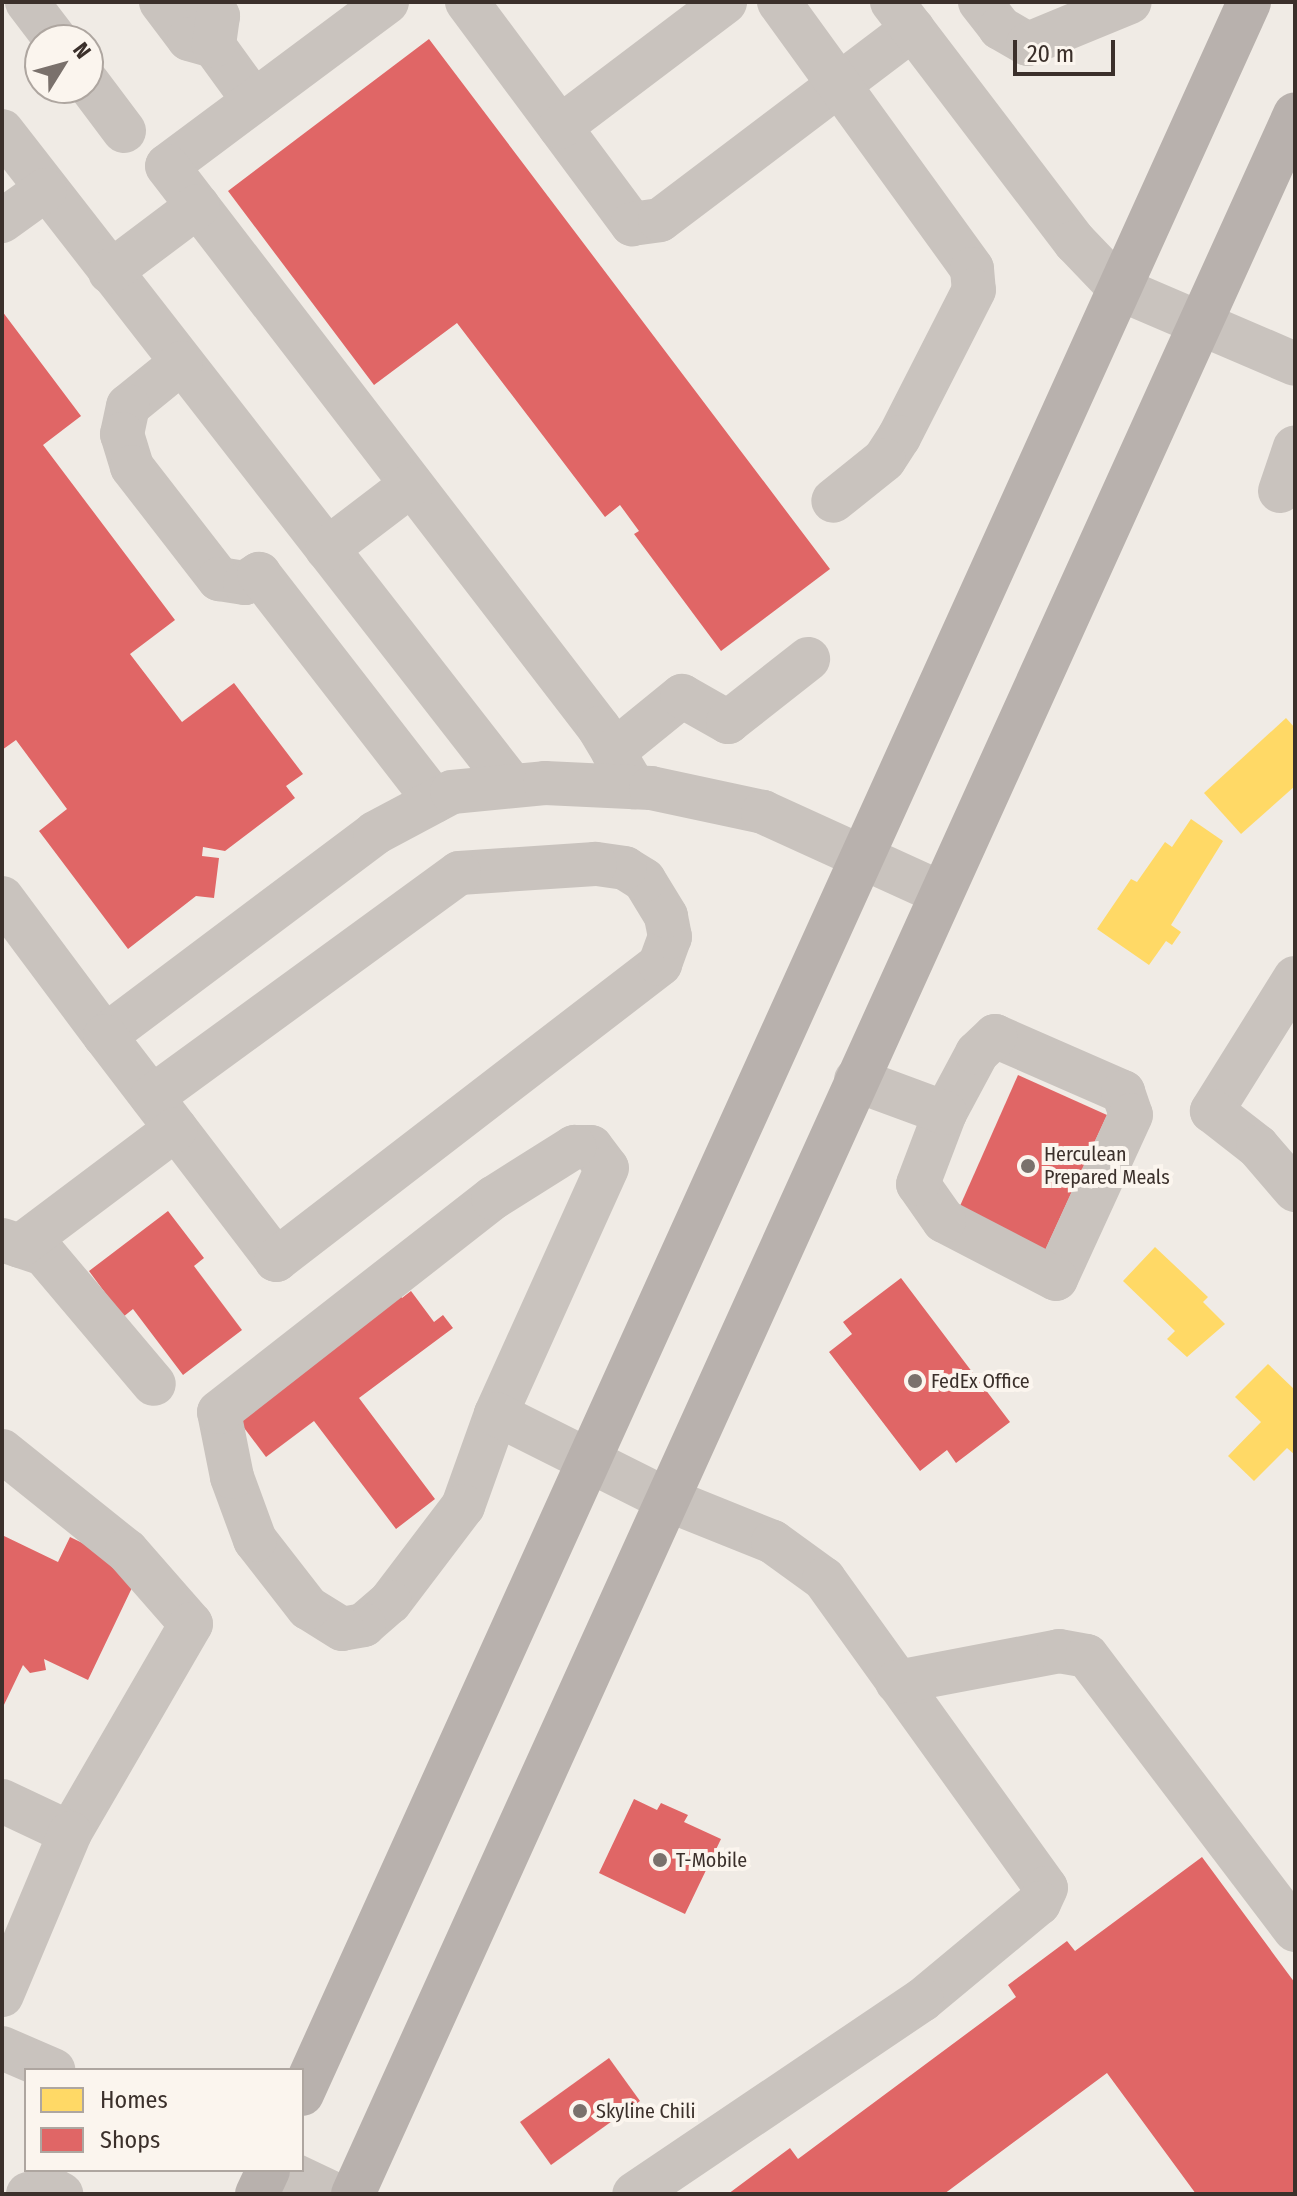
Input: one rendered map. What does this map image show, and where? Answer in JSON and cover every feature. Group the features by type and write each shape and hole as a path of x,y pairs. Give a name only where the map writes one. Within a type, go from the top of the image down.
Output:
{"main road":[{"path":"304,2090 1249,2"},
{"path":"353,2194 1295,114"},
{"path":"257,2194 267,2172"}],"street":[{"path":"27,2 44,24"},
{"path":"161,2 189,39 214,46 254,101"},
{"path":"207,2 218,16 214,46"},
{"path":"387,2 167,166 411,485 623,770"},
{"path":"467,2 632,224 660,220 840,84 903,15 1075,242 1120,289 1201,321 1295,364"},
{"path":"560,127 725,2"},
{"path":"779,2 972,269 974,290 884,460 833,501"},
{"path":"980,2 1000,28 1028,44 1130,2"},
{"path":"104,104 124,131"},
{"path":"2,131 512,786"},
{"path":"2,221 45,190"},
{"path":"110,272 198,206"},
{"path":"181,363 128,406 122,434 132,467 219,579 245,583 411,485"},
{"path":"1280,491 1295,447"},
{"path":"259,574 435,801"},
{"path":"623,770 682,696 728,722 808,659"},
{"path":"105,1036 375,833 452,792 623,770 763,812 941,893"},
{"path":"2,898 105,1036 164,1113 276,1260 660,964 670,937 666,916 644,880 625,868 595,864 459,873 164,1113 11,1243"},
{"path":"1295,978 1212,1111 1258,1147 1295,1190"},
{"path":"995,1036 1123,1092 1131,1115 1056,1279 944,1221 918,1184 945,1113 977,1053 995,1036"},
{"path":"856,1080 945,1113"},
{"path":"591,1147 607,1168 496,1414 463,1506 390,1602 364,1625 342,1629 308,1608 255,1540 232,1477 219,1412 493,1198 561,1152 591,1147"},
{"path":"11,1243 44,1254 154,1384"},
{"path":"496,1414 589,1457 666,1499 773,1542 824,1579 1046,1888 1039,1903 922,2000 634,2194"},
{"path":"2,1451 127,1551 191,1624 70,1833 2,1995"},
{"path":"897,1682 1059,1651 1087,1656 1295,1930"},
{"path":"2,1801 70,1833"},
{"path":"2,2048 48,2068"},
{"path":"287,2172 334,2194"},
{"path":"28,2194 50,2188 61,2194"}],"building: Homes":[{"path":"1286,718 1295,728 1295,786 1241,834 1204,793"},
{"path":"1191,819 1223,841 1171,925 1181,932 1172,945 1166,941 1149,965 1097,929 1131,879 1137,882 1165,842 1172,847"},
{"path":"1155,1247 1208,1297 1203,1302 1225,1324 1187,1357 1167,1339 1175,1331 1123,1281"},
{"path":"1268,1364 1295,1390 1295,1455 1287,1448 1254,1481 1228,1456 1261,1422 1235,1397"}],"building: Shops":[{"path":"429,39 830,569 721,651 634,534 639,531 620,505 605,517 457,323 374,385 228,191"},
{"path":"2,311 81,416 43,445 175,620 130,654 182,722 234,683 303,774 286,786 295,798 225,851 203,847 202,856 219,858 214,898 196,896 128,949 39,831 67,809 16,740 2,750"},
{"path":"1018,1075 1107,1115 1043,1255 956,1215"},
{"path":"168,1211 204,1258 194,1266 242,1330 183,1375 133,1309 123,1317 89,1271"},
{"path":"901,1278 1010,1422 956,1463 947,1450 920,1471 829,1352 852,1334 843,1322"},
{"path":"397,1291 402,1298 411,1291 434,1322 443,1315 453,1328 359,1398 435,1499 396,1529 314,1421 266,1457 233,1413"},
{"path":"2,1535 58,1562 70,1537 140,1571 88,1680 44,1659 46,1670 30,1673 23,1665 2,1709"},
{"path":"634,1799 657,1810 661,1803 688,1815 684,1822 721,1839 685,1914 599,1873"},
{"path":"1202,1857 1295,1983 1295,2194 1196,2194 1107,2073 944,2194 728,2194 790,2148 798,2159 1016,1997 1008,1985 1067,1941 1075,1951"},
{"path":"609,2058 640,2101 551,2165 520,2122"}],"place":[{"name":"Herculean Prepared Meals","path":"1028,1166"},
{"name":"FedEx Office","path":"915,1381"},
{"name":"T-Mobile","path":"660,1860"},
{"name":"Skyline Chili","path":"580,2111"}]}
